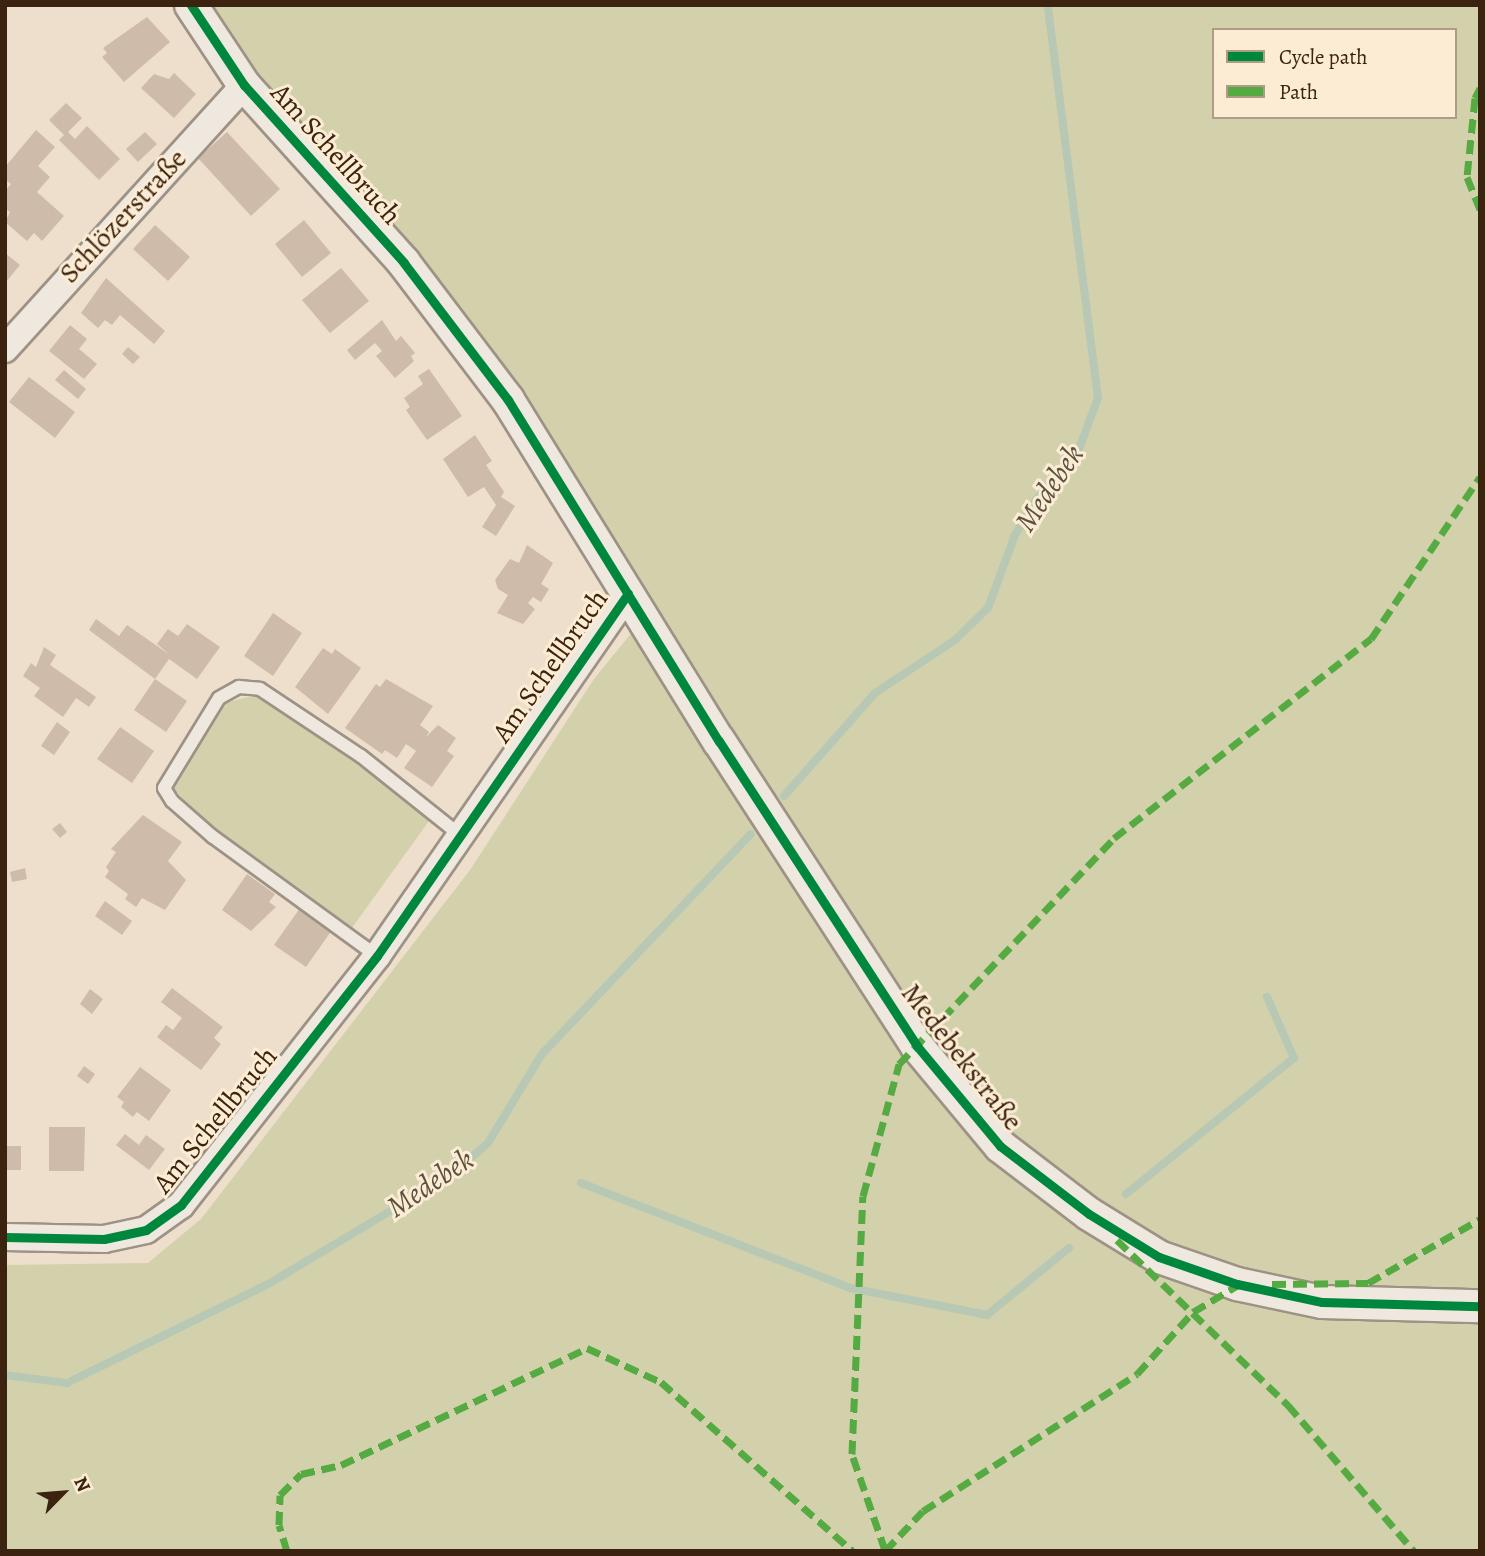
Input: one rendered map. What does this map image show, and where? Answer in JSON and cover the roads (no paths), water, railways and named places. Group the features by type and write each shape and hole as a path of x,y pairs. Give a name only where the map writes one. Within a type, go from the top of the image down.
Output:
{"street":[{"name":"Am Schellbruch","path":"5,1237 104,1239 146,1230 181,1205 376,956 628,594 500,390 404,264 244,85 191,5"},
{"name":"Schlözerstraße","path":"5,349 244,85"},
{"name":"Medebekstraße","path":"628,594 916,1046 1000,1146 1089,1214 1159,1257 1237,1284 1322,1302 1480,1306"}],"lane":[{"path":"376,956 213,837 172,801 164,788 219,698 239,687 260,689 361,756 460,835"}],"waterway":[{"name":"Medebek","path":"784,796 875,693 955,640 988,608 1015,535 1036,500 1079,449 1098,398 1048,5"},
{"name":"Medebek","path":"5,1375 67,1383 270,1283 449,1176 488,1143 542,1054 751,834"},
{"path":"1126,1194 1294,1058 1267,997"},
{"path":"581,1183 850,1288 987,1315 1069,1248"}]}
